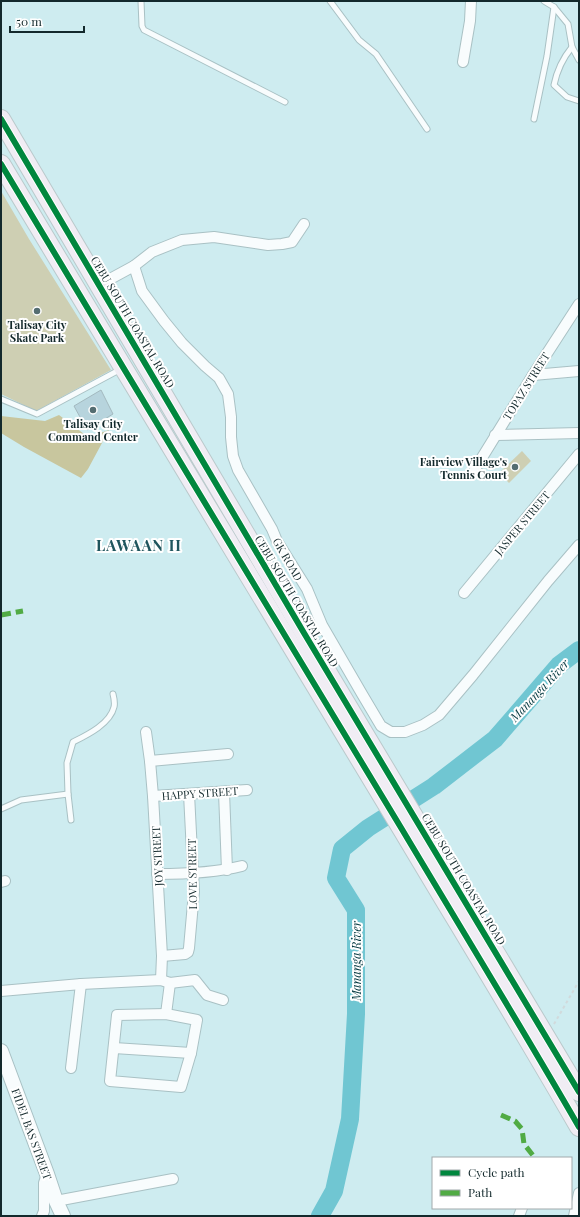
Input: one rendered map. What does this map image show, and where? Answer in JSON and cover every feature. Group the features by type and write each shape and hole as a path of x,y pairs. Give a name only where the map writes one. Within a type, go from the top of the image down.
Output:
{"highway":[{"name":"CEBU SOUTH COASTAL ROAD","path":"1,119 99,285 297,637"},
{"name":"CEBU SOUTH COASTAL ROAD","path":"1,164 122,368 297,637 579,1092"},
{"name":"CEBU SOUTH COASTAL ROAD","path":"545,1037 579,1128"}],"street":[{"path":"463,62 470,21 470,1"},
{"path":"99,285 134,266 152,252 182,240 214,237 268,245 287,244 292,242 304,224"},
{"name":"GK ROAD","path":"134,266 142,291 164,321 182,344 219,378 228,394 232,417 231,437 233,456 238,470 272,529 277,541 307,590 322,625 381,726 391,732 405,732 423,725 439,715 579,545"},
{"name":"TOPAZ STREET","path":"475,469 495,435 578,306"},
{"path":"533,375 579,371"},
{"path":"495,435 579,432"},
{"name":"JASPER STREET","path":"464,593 579,454"},
{"name":"JOY STREET","path":"146,732 153,796 162,956 166,981 166,1014"},
{"path":"150,760 228,754"},
{"name":"HAPPY STREET","path":"153,796 247,790"},
{"path":"224,792 227,870"},
{"name":"LOVE STREET","path":"162,956 188,952 194,898 189,794"},
{"path":"157,874 193,874 227,870 242,866"},
{"path":"1,991 81,984 195,980 207,995 223,1000"},
{"path":"71,1068 81,984"},
{"path":"166,1014 197,1020 191,1053 181,1087 110,1081 114,1048 117,1015 166,1014"},
{"path":"114,1048 191,1053"},
{"name":"FIDEL BAS STREET","path":"1,1052 56,1201 63,1216"},
{"path":"42,1216 44,1211 44,1183 47,1174"},
{"path":"56,1201 173,1179"},
{"path":"574,1216 579,1192"}],"lane":[{"path":"141,1 142,26 144,30 285,102"},
{"path":"330,1 359,40 376,54 427,129"},
{"path":"544,1 554,7 568,24 572,47 579,60"},
{"path":"534,119 547,56 554,7"},
{"path":"572,47 565,56 556,74 554,85 567,97 579,101"},
{"path":"1,399 37,414 122,368"},
{"path":"71,820 67,763 73,742 89,734 100,726 111,714 114,706 113,694"},
{"path":"1,809 21,800 68,794"}],"path":[{"path":"545,1037 579,981"}],"green space":[{"name":"Talisay City Skate Park","path":"1,191 29,239 111,370 36,411 1,394"},
{"name":"Fairview Village's Tennis Court","path":"522,451 531,461 509,483 499,473"}],"shaded area":[{"path":"59,415 88,437 109,430 88,469 81,478 1,433 1,416 45,421"}],"building":[{"name":"Talisay City Command Center","path":"101,390 113,414 87,430 74,406"}],"waterway":[{"name":"Mananga River","path":"320,1216 334,1191 350,1119 356,1014 356,910 336,878 342,849 368,828 434,786 495,739 559,665 579,650"}],"marked path":[{"path":"1,615 23,611"},
{"path":"501,1115 515,1121 522,1129 524,1144 534,1157"}],"cycle path":[{"path":"1,119 304,633 579,1092"},
{"path":"1,164 403,831 579,1127"}],"place":[{"name":"Talisay City Skate Park","path":"37,311"},
{"name":"Talisay City Command Center","path":"93,410"},
{"name":"Fairview Village's Tennis Court","path":"515,467"}],"district":[{"name":"LAWAAN II","path":"139,545"}]}
